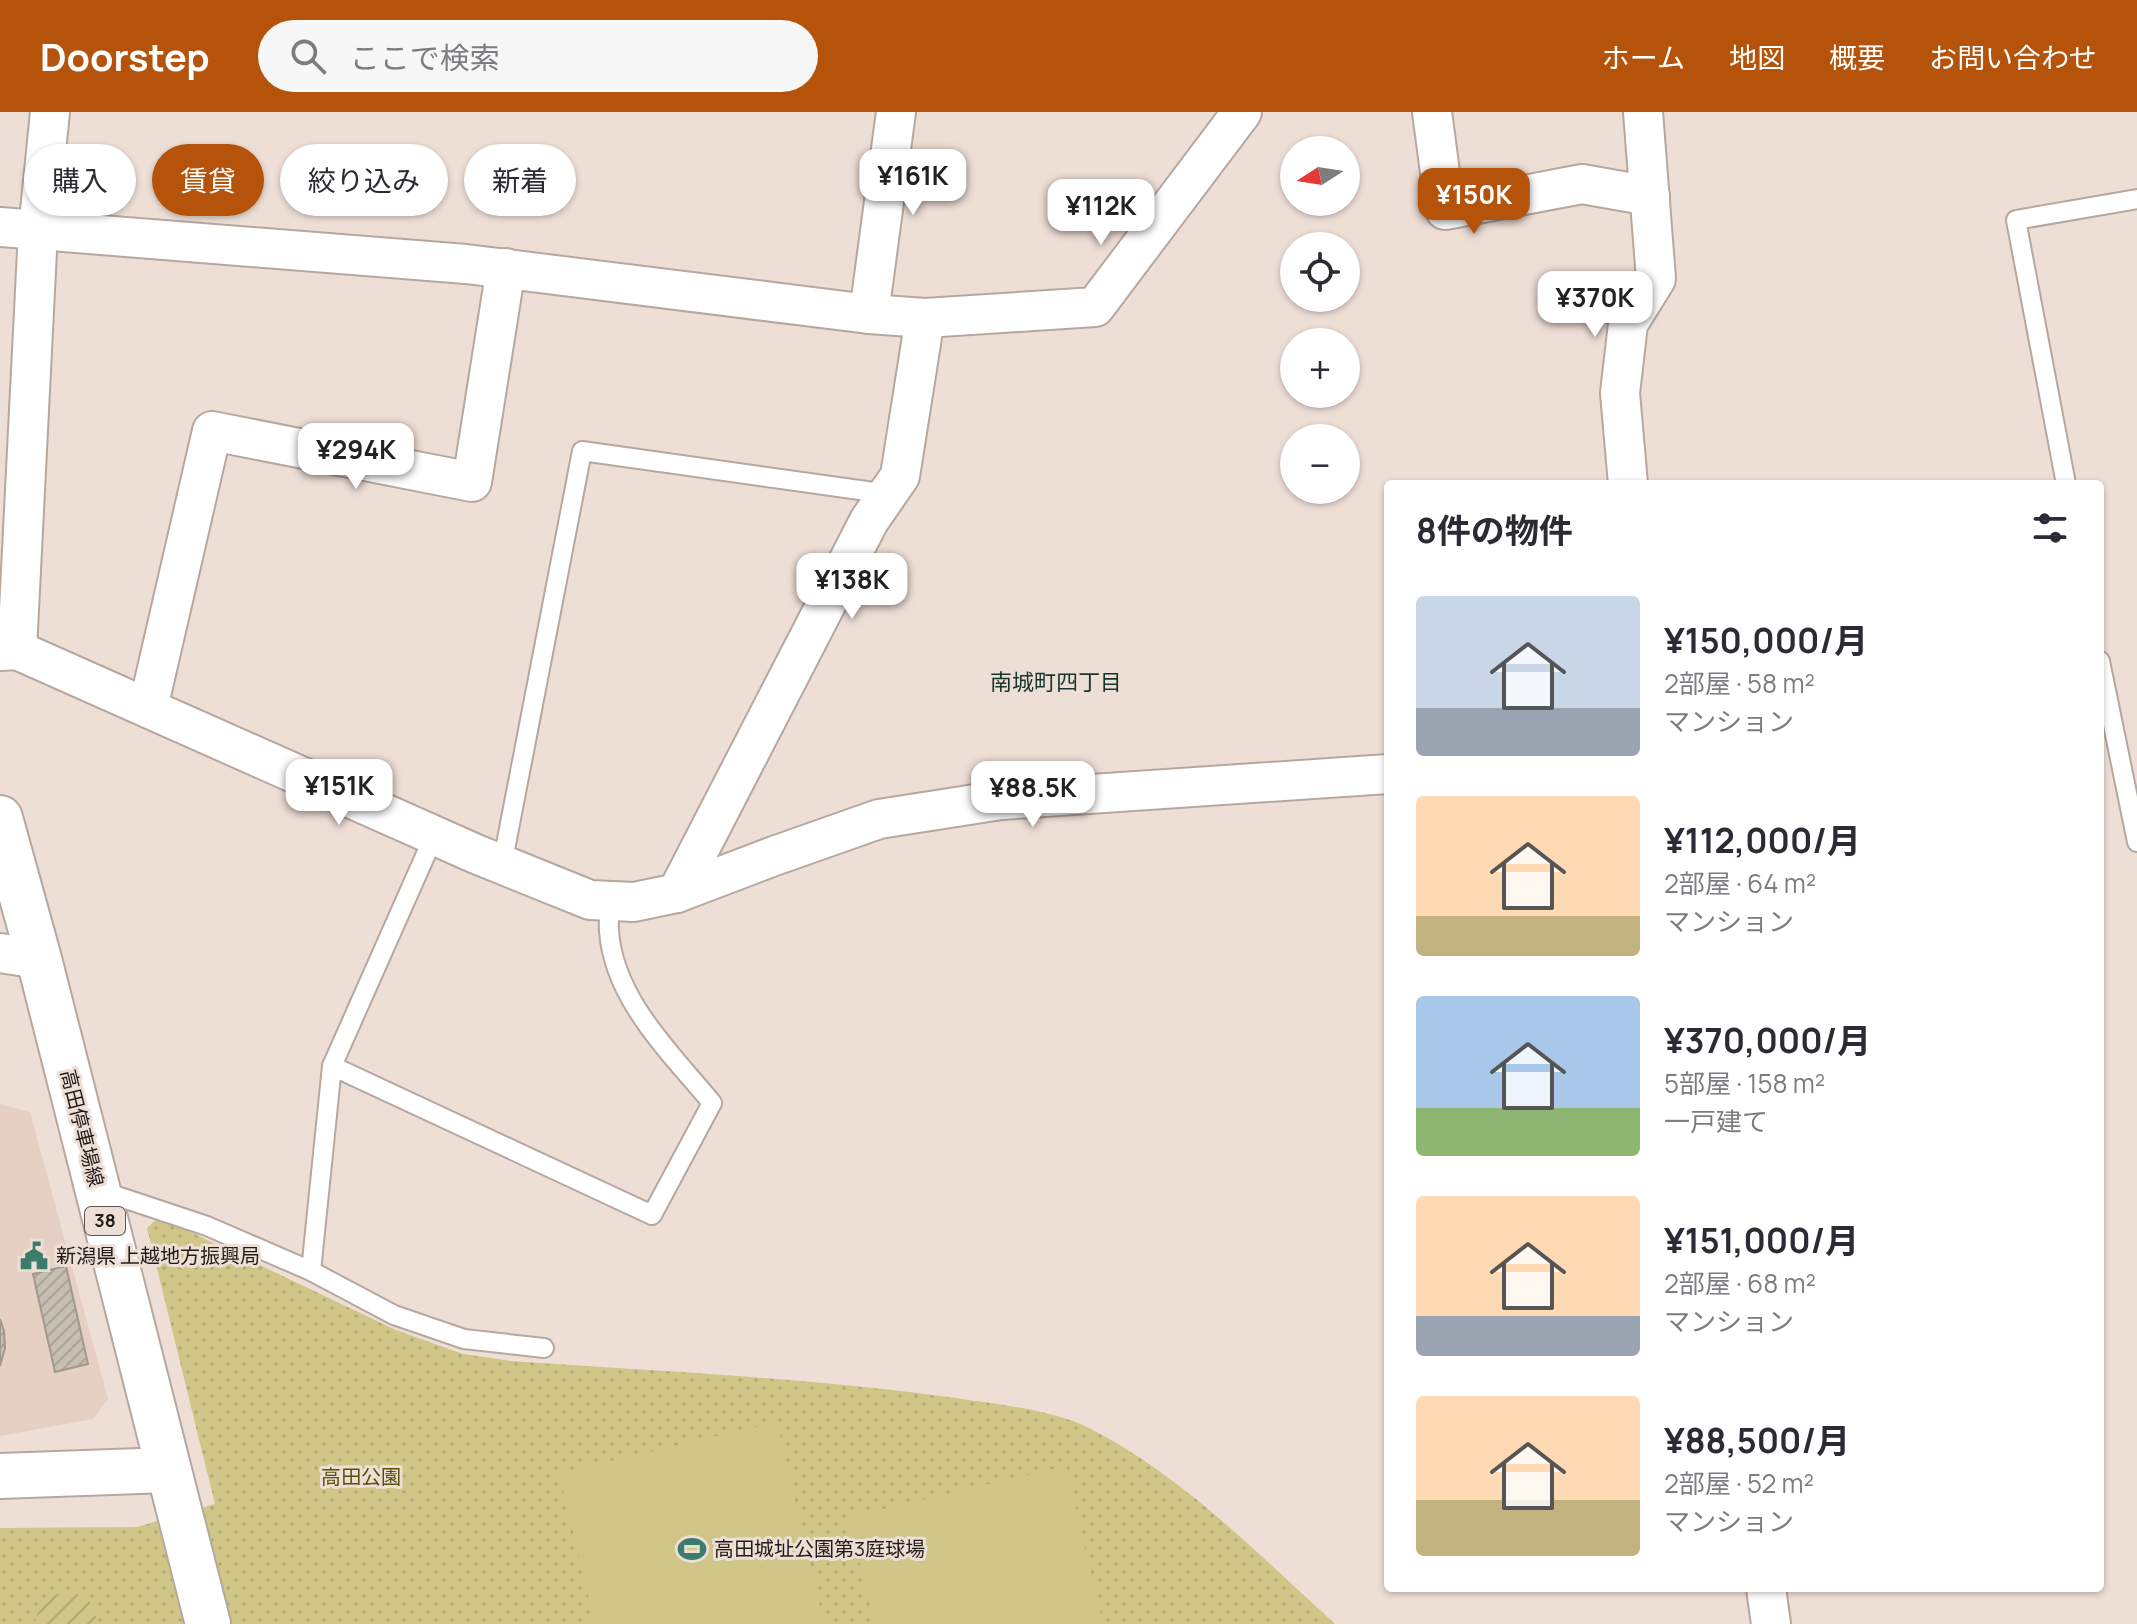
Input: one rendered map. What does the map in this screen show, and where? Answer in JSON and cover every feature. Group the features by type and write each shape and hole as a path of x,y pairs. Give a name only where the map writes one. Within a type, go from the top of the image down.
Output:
{"main road":[{"name":"高田停車場線","path":"0,818 20,956 97,1189 208,1624"},
{"path":"0,1476 168,1470"}],"street":[{"path":"50,112 38,231 8,651 148,708 434,836 590,900 634,902 677,893 879,819 1001,800 1384,774"},
{"path":"869,314 896,112"},
{"path":"0,227 506,268 869,314 925,318 1095,307 1242,112"},
{"path":"1432,112 1445,210 1582,184 1650,196"},
{"path":"1628,480 1620,393 1628,324 1656,279 1643,112"},
{"path":"148,708 212,431 472,482 506,268"},
{"path":"677,893 869,521 900,476 925,318"},
{"path":"1767,1592 1771,1624"}],"lane":[{"path":"2065,480 2016,220 2137,199"},
{"path":"502,865 582,451 888,494"},
{"path":"2104,681 2137,842"},
{"path":"311,1271 332,1066 434,836"},
{"path":"332,1066 652,1215 712,1103 643,1020 620,977 609,933 610,901"},
{"path":"97,1189 207,1226 311,1271 394,1315 464,1339 544,1348"}],"shaded area":[{"name":"新潟県 上越地方振興局","path":"0,1104 30,1112 108,1399 93,1419 0,1436"}],"green space":[{"name":"高田公園","path":"159,1217 396,1330 463,1354 511,1361 888,1389 1016,1407 1073,1421 1123,1447 1187,1492 1335,1624 0,1624 0,1528 137,1527 215,1504 147,1228"},
{"name":"高田城址公園第3庭球場","path":"777,1422 824,1624 595,1624 559,1473"},
{"name":"高田城址公園第3庭球場","path":"1066,1466 1103,1624 874,1624 849,1517"},
{"path":"69,1592 89,1600 99,1624 35,1624 46,1601"}],"building":[{"path":"66,1266 88,1364 55,1372 33,1274"},
{"path":"0,1319 5,1348 0,1366"}],"place":[{"name":"新潟県 上越地方振興局","path":"34,1256"},
{"name":"高田城址公園第3庭球場","path":"692,1549"}],"district":[{"name":"南城町四丁目","path":"1056,682"}]}
